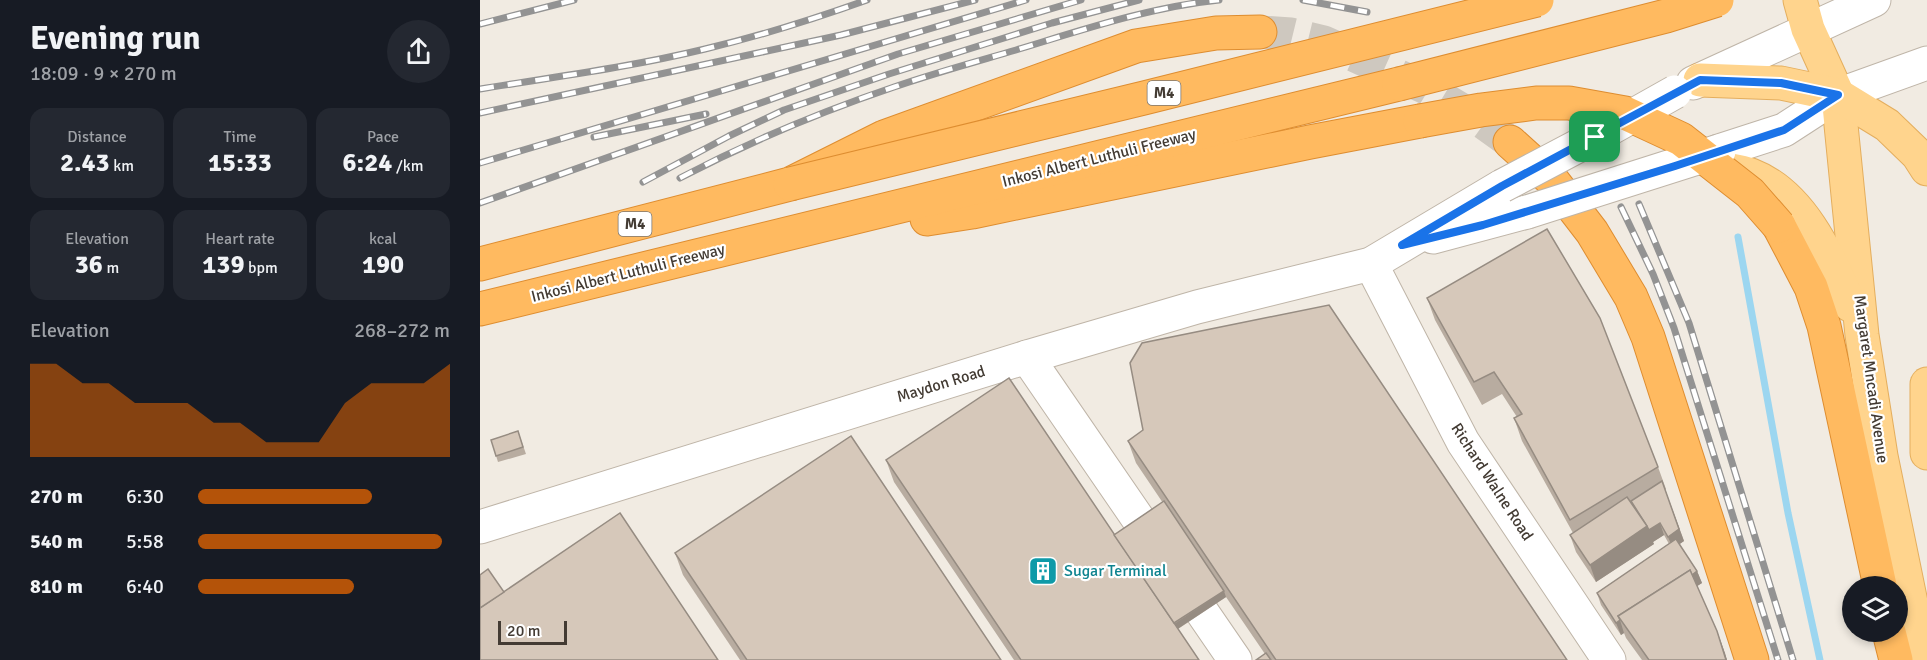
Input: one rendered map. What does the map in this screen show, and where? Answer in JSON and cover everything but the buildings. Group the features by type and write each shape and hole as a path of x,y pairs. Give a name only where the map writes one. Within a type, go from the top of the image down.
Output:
{"highway":[{"name":"M4","path":"480,264 790,184 1535,0"},
{"name":"Inkosi Albert Luthuli Freeway","path":"480,309 1399,84 1666,16 1717,0"},
{"path":"790,184 884,137 1136,46 1216,33 1260,32"},
{"path":"719,251 972,212 1310,141 1481,110 1536,103 1569,103 1625,113 1681,139 1750,193 1779,226 1811,286 1824,326 1878,576"},
{"path":"1510,142 1552,180 1592,232 1631,297 1648,337 1752,660"},
{"path":"1892,642 1896,660"}],"main road":[{"name":"Margaret Mncadi Avenue","path":"1804,15 1838,95 1862,334 1881,456 1917,627 1927,659"},
{"path":"1687,86 1781,83 1838,95 1887,125 1918,155 1927,169"},
{"path":"1675,166 1717,167 1751,175 1776,189 1799,212 1831,263 1862,334"},
{"path":"1927,384 1927,453"}],"street":[{"name":"Maydon Road","path":"480,527 1197,307 1371,264 1502,186 1687,86 1804,15 1874,0"},
{"name":"Maydon Road","path":"1402,245 1527,212 1784,130 1838,95 1927,63"},
{"name":"Richard Walne Road","path":"1371,264 1463,442 1609,660"},
{"path":"1028,357 1235,660"}],"waterway":[{"path":"1738,237 1788,513 1820,660"}],"tunnel":[{"path":"1260,32 1291,34 1324,42 1426,88 1481,121 1510,142"}],"railway":[{"path":"480,24 574,0"},
{"path":"480,89 621,66 705,49 787,27 867,0"},
{"path":"480,113 841,35 975,0"},
{"path":"480,163 1026,0"},
{"path":"480,203 898,54 1081,0"},
{"path":"643,182 729,136 784,110 889,74 1052,23 1139,0"},
{"path":"680,178 785,128 909,82 1116,20 1167,8 1219,0"},
{"path":"1303,0 1367,12"},
{"path":"594,137 706,114"},
{"path":"1639,204 1689,323 1793,660"},
{"path":"1621,207 1653,274 1674,328 1778,660"}],"place":[{"name":"Sugar Terminal","path":"1043,571"}],"route":[{"path":"1700,80 1781,83 1838,95 1784,130 1483,225 1402,245 1502,186 1595,137 1700,80"}]}
